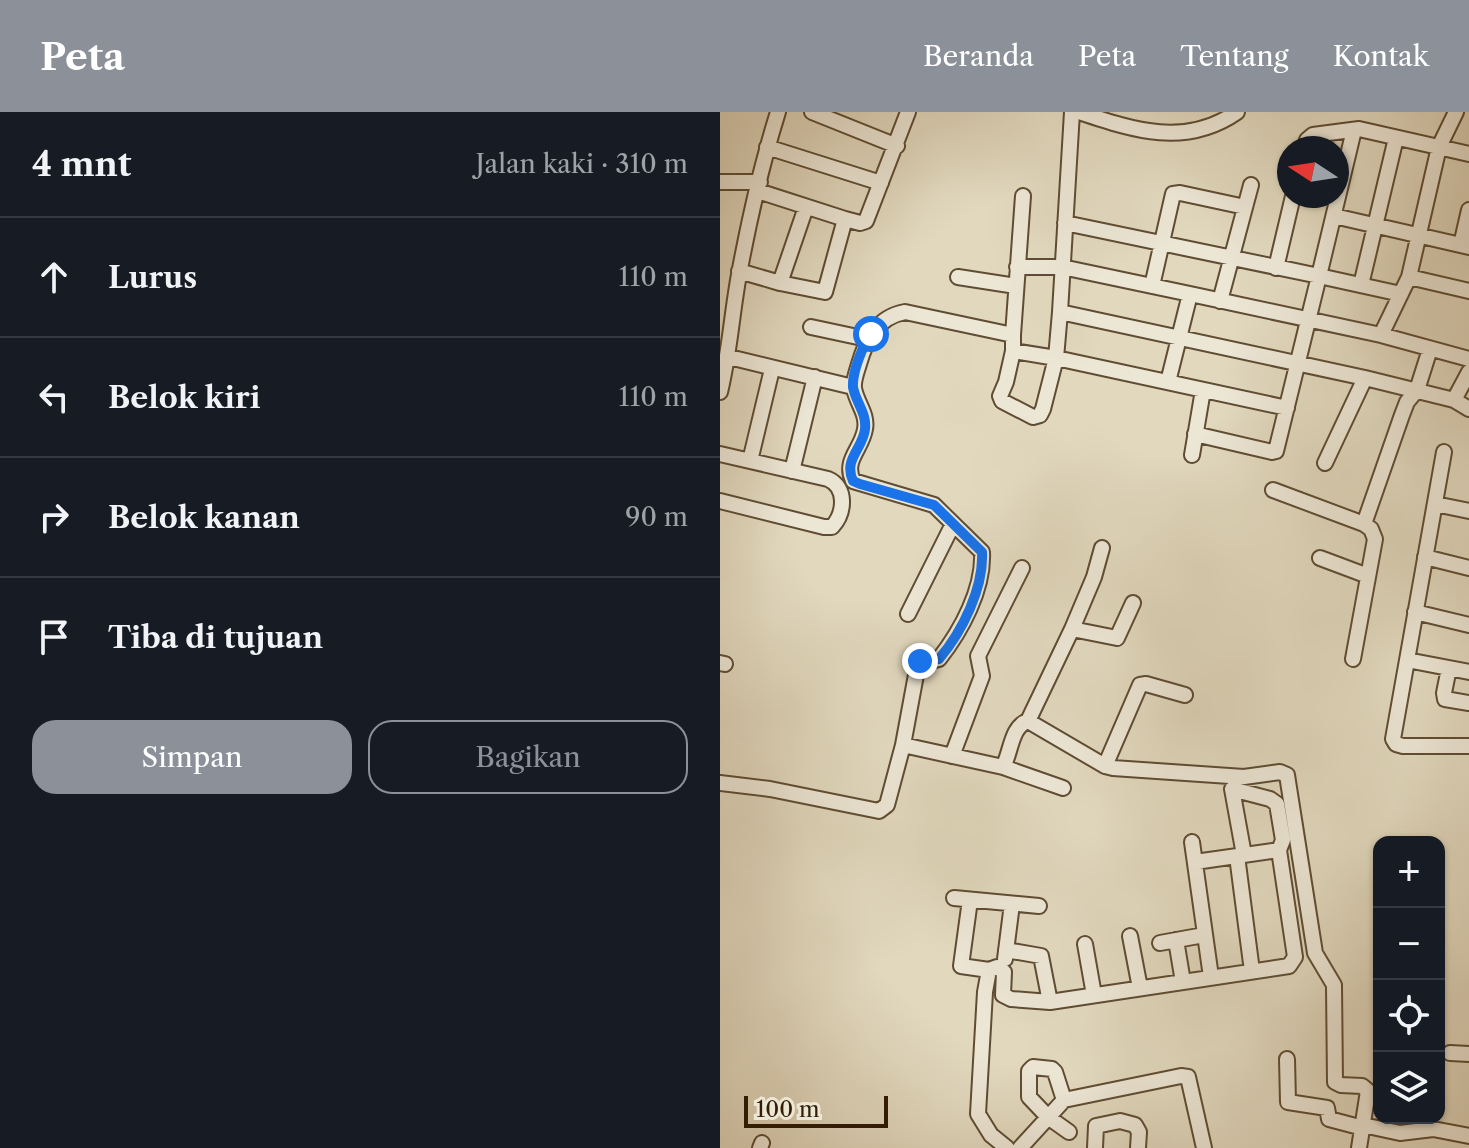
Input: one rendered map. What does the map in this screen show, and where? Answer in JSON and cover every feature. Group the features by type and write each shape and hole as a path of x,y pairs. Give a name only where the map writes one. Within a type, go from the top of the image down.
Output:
{"street":[{"path":"720,392 739,271 778,112"},
{"path":"812,112 897,146"},
{"path":"720,182 759,186 806,207 860,223 866,221 908,112"},
{"path":"1023,196 1013,351 1000,396 1002,401 1033,417 1041,413 1056,358 1072,112"},
{"path":"1079,112 1133,130 1167,134 1206,127 1237,112"},
{"path":"1381,335 1409,277 1439,147 1456,112"},
{"path":"1312,136 1354,130 1469,154"},
{"path":"1195,434 1272,452 1278,447 1354,130"},
{"path":"1361,285 1396,138"},
{"path":"767,147 881,183"},
{"path":"1220,301 1251,185"},
{"path":"1152,286 1173,194 1245,207"},
{"path":"780,283 806,207"},
{"path":"1276,268 1290,208"},
{"path":"1334,216 1465,246 1469,210"},
{"path":"739,271 825,292 845,219"},
{"path":"1065,223 1401,294"},
{"path":"1017,267 1062,267 1381,335 1469,359"},
{"path":"958,277 1016,286"},
{"path":"1409,277 1469,291"},
{"path":"1168,382 1190,294"},
{"path":"720,783 770,789 879,811 887,805 903,745 918,664 941,657 965,616 982,560 979,547 952,526 934,505 853,481 850,464 866,428 853,387 867,339 892,314 905,312 1013,335"},
{"path":"1060,312 1417,390 1454,400 1469,409"},
{"path":"811,327 867,339"},
{"path":"1364,524 1402,415 1407,402 1417,390 1430,349"},
{"path":"1013,351 1287,408"},
{"path":"725,365 772,369 853,387"},
{"path":"750,461 772,369"},
{"path":"1454,400 1469,372"},
{"path":"792,471 815,377"},
{"path":"1325,463 1365,378"},
{"path":"1192,455 1203,390"},
{"path":"1444,452 1393,732 1396,744 1469,746"},
{"path":"720,454 828,479 842,489 837,521 832,527 720,501"},
{"path":"1273,490 1371,529 1375,539 1353,659"},
{"path":"1435,504 1469,511"},
{"path":"908,614 952,526"},
{"path":"1003,767 1017,728 1028,721 1072,629 1094,577 1102,548"},
{"path":"1425,557 1469,568"},
{"path":"1320,558 1368,576"},
{"path":"952,756 982,676 978,656 1022,568"},
{"path":"1072,629 1117,638 1133,603"},
{"path":"1415,612 1469,625"},
{"path":"1407,660 1469,672"},
{"path":"1449,668 1445,699 1469,703"},
{"path":"1105,766 1140,685 1185,695"},
{"path":"1028,721 1105,766 1244,777 1280,772 1287,775 1315,953 1334,985 1335,1082 1362,1086 1367,1090 1359,1148"},
{"path":"903,745 1003,767 1063,788"},
{"path":"996,971 1003,995 1011,999 1050,1002 1289,966 1295,957 1279,850 1283,840 1277,804 1270,799 1232,789 1252,971"},
{"path":"1192,842 1211,977"},
{"path":"1195,862 1279,850"},
{"path":"954,898 1039,906"},
{"path":"970,900 961,966 996,971"},
{"path":"1007,1148 991,1135 978,1114 985,992 1006,950 1012,904"},
{"path":"1160,943 1204,935"},
{"path":"1130,936 1140,988"},
{"path":"1176,940 1183,982"},
{"path":"1085,944 1094,995"},
{"path":"1006,950 1041,956 1050,1002"},
{"path":"1450,1053 1469,1054"},
{"path":"1287,1059 1288,1102 1327,1108 1329,1119 1400,1133 1422,1129 1469,1136"},
{"path":"1064,1100 1052,1069 1033,1067 1029,1071 1029,1097 1048,1117 1069,1132"},
{"path":"1020,1148 1064,1100 1181,1076 1188,1077 1204,1148"},
{"path":"1095,1148 1096,1126 1120,1121 1135,1125 1139,1132 1138,1148"},
{"path":"1447,1148 1448,1131"}],"route":[{"path":"871,334 863,350 853,387 866,428 850,464 853,481 934,505 952,526 982,552 976,589 953,639 939,659 920,661"}]}
